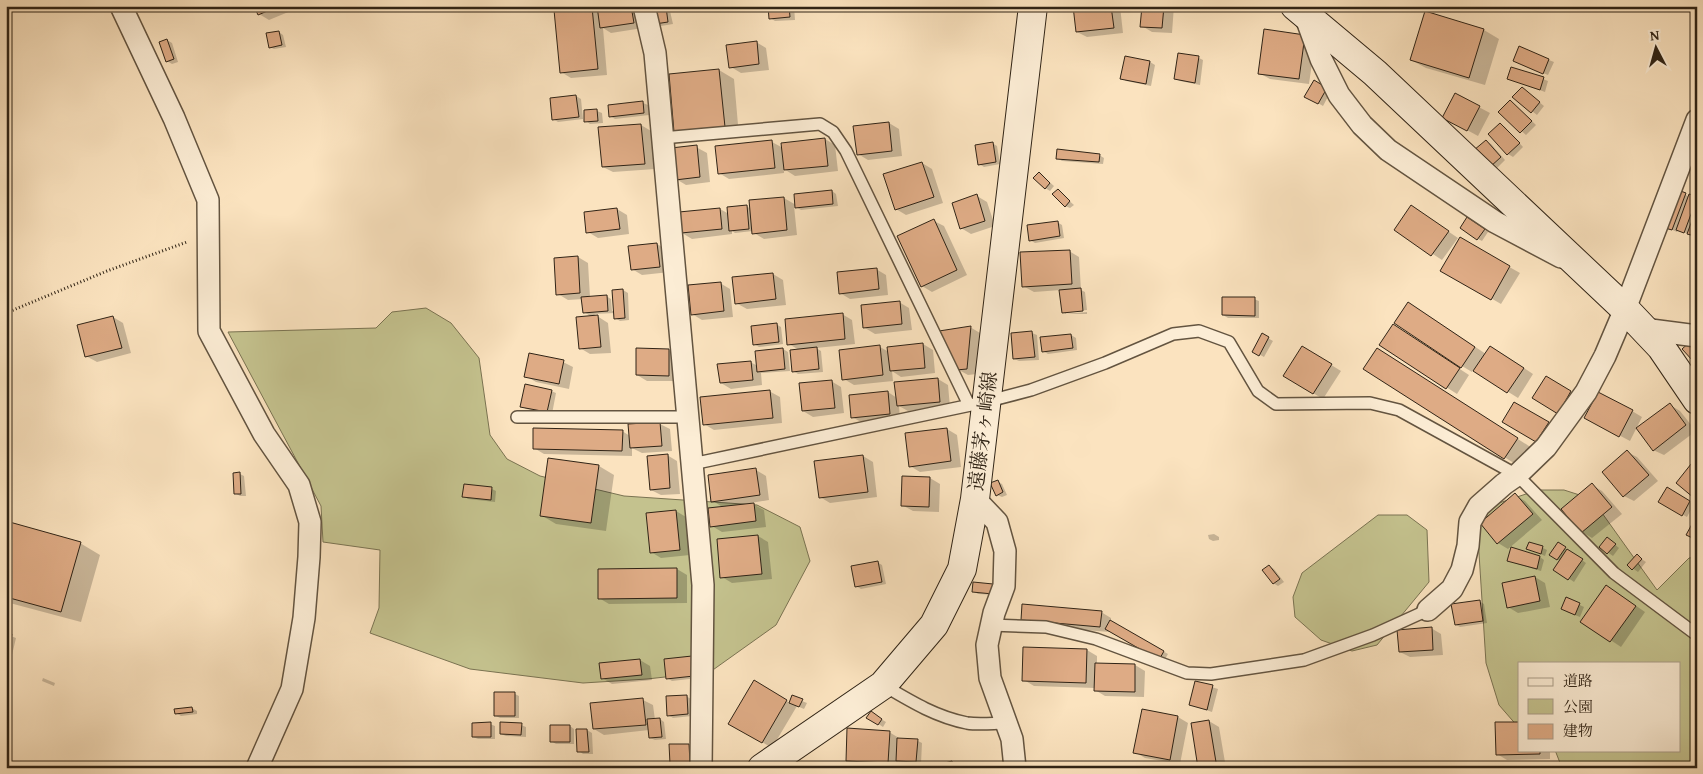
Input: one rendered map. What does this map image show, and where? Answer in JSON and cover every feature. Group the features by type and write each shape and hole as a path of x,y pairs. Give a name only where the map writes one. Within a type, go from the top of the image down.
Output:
{"main road":[{"name":"遠藤茅ヶ崎線","path":"762,768 883,685 934,625 962,569 975,499 977,404 1033,6"},
{"path":"1300,10 1375,73 1625,308 1661,347 1697,400"}],"street":[{"path":"121,6 174,118 208,200 209,331 264,434 299,485 310,522 304,618 292,689 256,768"},
{"path":"644,6 655,53 703,584 701,768"},
{"path":"1300,10 1321,60 1339,95 1362,125 1388,150 1495,222 1583,269"},
{"path":"1428,610 1452,589 1462,570 1468,546 1470,522 1479,506 1517,475 1546,447 1586,392 1605,356 1625,308 1697,120"},
{"path":"1643,328 1697,336"},
{"path":"975,499 997,522 1005,551 1004,586 990,625 987,645 990,678 1012,739 1015,768"}],"lane":[{"path":"662,138 820,124 833,132 846,151 977,404"},
{"path":"692,464 977,404 1030,390 1105,363 1173,334 1199,331 1229,342 1258,391 1276,404 1370,403 1399,410 1517,475 1614,573 1697,635"},
{"path":"517,417 687,417"},
{"path":"990,625 1046,627 1096,639 1187,673 1211,674 1304,660 1373,635 1428,610"},
{"path":"883,685 921,707 947,718 969,723 1006,723"}],"path":[{"path":"6,312 209,234"}],"green space":[{"path":"426,308 451,323 479,358 490,435 507,459 540,476 624,496 757,505 800,527 810,561 776,625 710,672 647,679 583,683 470,669 370,633 379,608 380,550 323,542 321,506 228,332 376,328 392,312"},
{"path":"1538,490 1564,490 1592,499 1657,590 1689,558 1697,557 1697,768 1562,768 1556,752 1680,752 1680,662 1518,662 1518,727 1499,705 1486,663 1477,522 1490,506"},
{"path":"1378,515 1407,515 1427,530 1429,582 1377,645 1352,651 1321,640 1295,617 1293,597 1302,573"}],"building":[{"path":"254,6 279,6 258,15"},
{"path":"597,6 631,6 634,23 600,28"},
{"path":"768,6 789,6 790,17 769,19"},
{"path":"1073,6 1111,6 1114,28 1076,32"},
{"path":"1142,6 1164,6 1162,28 1140,27"},
{"path":"592,7 598,69 560,73 554,10"},
{"path":"666,7 668,22 655,24 652,10"},
{"path":"1425,11 1484,29 1469,78 1410,60"},
{"path":"1264,29 1305,35 1299,79 1258,74"},
{"path":"279,31 282,45 269,48 266,33"},
{"path":"167,39 174,59 166,62 159,42"},
{"path":"757,41 759,64 729,68 726,45"},
{"path":"1519,46 1549,59 1543,74 1513,61"},
{"path":"1178,53 1199,56 1195,83 1174,79"},
{"path":"1125,56 1150,61 1146,84 1120,79"},
{"path":"1511,67 1544,77 1540,90 1507,79"},
{"path":"719,69 725,127 674,132 669,74"},
{"path":"1314,80 1327,88 1318,104 1304,97"},
{"path":"1522,87 1540,102 1531,113 1512,97"},
{"path":"1455,93 1480,106 1467,131 1442,118"},
{"path":"576,95 579,117 552,120 550,98"},
{"path":"1510,100 1532,121 1520,133 1498,112"},
{"path":"643,101 644,113 609,117 608,105"},
{"path":"597,109 598,121 584,122 584,110"},
{"path":"889,122 892,151 857,155 853,126"},
{"path":"1500,123 1520,143 1507,155 1488,134"},
{"path":"641,124 645,164 602,167 598,127"},
{"path":"825,138 828,166 784,170 781,143"},
{"path":"772,140 775,168 718,174 715,146"},
{"path":"1486,140 1501,157 1490,167 1474,150"},
{"path":"993,142 996,162 978,165 975,145"},
{"path":"697,145 700,177 675,180 671,148"},
{"path":"1057,149 1100,154 1099,162 1056,159"},
{"path":"922,162 934,197 895,210 883,174"},
{"path":"1039,172 1050,183 1045,189 1033,178"},
{"path":"1058,189 1070,201 1065,207 1052,194"},
{"path":"832,190 833,204 795,208 794,194"},
{"path":"1678,190 1686,193 1672,230 1665,228"},
{"path":"977,194 985,221 960,229 952,203"},
{"path":"1689,194 1697,196 1697,198 1684,233 1676,230"},
{"path":"784,197 787,230 752,234 749,200"},
{"path":"747,205 749,229 729,231 727,207"},
{"path":"1411,205 1449,231 1431,256 1394,230"},
{"path":"1697,207 1697,231 1695,236 1687,234"},
{"path":"617,208 620,229 586,233 584,212"},
{"path":"720,208 722,229 681,233 679,212"},
{"path":"1467,217 1485,229 1477,240 1460,228"},
{"path":"934,219 957,270 921,287 897,236"},
{"path":"1058,221 1060,236 1029,241 1027,225"},
{"path":"1460,237 1510,266 1491,300 1440,271"},
{"path":"657,243 660,267 631,270 628,246"},
{"path":"1070,250 1072,284 1022,287 1020,252"},
{"path":"578,256 580,293 556,295 554,258"},
{"path":"877,268 879,289 839,294 837,272"},
{"path":"773,273 776,299 735,304 732,277"},
{"path":"721,282 724,311 691,315 688,285"},
{"path":"1081,288 1083,311 1062,313 1059,290"},
{"path":"623,289 625,318 614,319 612,290"},
{"path":"607,295 608,311 583,313 581,297"},
{"path":"1222,297 1255,297 1255,316 1222,315"},
{"path":"900,301 902,324 863,328 861,305"},
{"path":"1408,302 1475,347 1461,368 1394,323"},
{"path":"843,313 845,339 787,345 785,319"},
{"path":"598,315 601,347 579,349 576,317"},
{"path":"113,316 122,348 85,357 77,325"},
{"path":"777,323 779,342 753,345 751,326"},
{"path":"1393,324 1460,368 1446,389 1379,345"},
{"path":"971,326 967,369 956,370 939,331"},
{"path":"1032,331 1035,357 1013,359 1011,333"},
{"path":"1262,333 1269,337 1259,356 1252,352"},
{"path":"1071,334 1073,348 1042,352 1040,337"},
{"path":"1691,341 1697,348 1697,357 1693,361 1682,349"},
{"path":"923,343 925,368 890,371 887,347"},
{"path":"880,345 883,375 842,380 839,350"},
{"path":"1302,346 1332,364 1313,394 1283,376"},
{"path":"1490,346 1524,368 1507,393 1473,371"},
{"path":"817,347 819,369 792,372 790,350"},
{"path":"636,348 669,349 669,376 636,375"},
{"path":"783,348 785,369 757,372 755,351"},
{"path":"1377,348 1518,438 1504,459 1363,369"},
{"path":"529,353 564,360 559,384 524,377"},
{"path":"751,361 753,380 720,383 717,364"},
{"path":"1546,376 1571,391 1558,414 1532,398"},
{"path":"938,378 940,402 897,406 894,382"},
{"path":"832,380 835,408 802,411 799,383"},
{"path":"525,384 552,390 547,412 520,407"},
{"path":"770,390 773,418 703,425 700,397"},
{"path":"888,391 890,414 851,418 849,395"},
{"path":"1598,392 1633,410 1619,437 1584,418"},
{"path":"1514,402 1549,422 1536,442 1502,422"},
{"path":"1670,403 1686,425 1653,451 1636,428"},
{"path":"660,422 662,446 630,448 628,424"},
{"path":"533,428 623,430 622,451 533,449"},
{"path":"947,428 951,461 909,467 905,433"},
{"path":"1627,450 1649,475 1623,497 1602,472"},
{"path":"668,454 670,488 650,490 647,456"},
{"path":"863,455 868,492 819,498 814,461"},
{"path":"548,458 599,465 591,523 540,516"},
{"path":"1695,459 1697,461 1697,494 1694,498 1676,483"},
{"path":"756,468 760,495 711,502 708,475"},
{"path":"240,472 241,494 234,494 233,473"},
{"path":"902,476 930,477 929,507 901,506"},
{"path":"998,480 1003,492 996,496 990,483"},
{"path":"1592,483 1612,507 1581,533 1561,509"},
{"path":"464,484 492,487 491,500 462,497"},
{"path":"1667,487 1690,501 1682,516 1658,502"},
{"path":"1515,493 1533,514 1497,544 1480,523"},
{"path":"754,503 756,521 710,527 708,508"},
{"path":"676,510 680,550 650,553 646,513"},
{"path":"1697,515 1697,540 1686,535"},
{"path":"6,521 81,542 61,612 6,597"},
{"path":"758,535 762,574 720,578 717,539"},
{"path":"1607,537 1616,544 1607,554 1599,547"},
{"path":"1529,542 1543,546 1541,554 1526,549"},
{"path":"1558,542 1566,547 1557,560 1549,555"},
{"path":"1511,547 1540,556 1537,569 1507,561"},
{"path":"1567,549 1583,559 1568,580 1553,570"},
{"path":"1637,554 1642,559 1632,570 1627,565"},
{"path":"878,561 882,582 855,587 851,566"},
{"path":"1269,565 1280,579 1273,584 1262,570"},
{"path":"677,568 677,598 598,599 598,569"},
{"path":"1535,576 1540,601 1507,608 1502,583"},
{"path":"973,582 993,584 993,594 972,592"},
{"path":"1606,585 1636,606 1610,642 1580,622"},
{"path":"1566,597 1580,603 1575,615 1561,609"},
{"path":"1480,600 1483,621 1455,625 1451,604"},
{"path":"1022,604 1102,611 1100,627 1021,620"},
{"path":"1110,620 1164,651 1159,660 1105,629"},
{"path":"1432,627 1433,650 1399,652 1397,630"},
{"path":"6,633 12,634 8,653 6,653"},
{"path":"1023,647 1087,649 1086,683 1022,681"},
{"path":"692,656 694,676 666,679 664,659"},
{"path":"640,659 642,675 601,679 599,663"},
{"path":"1095,663 1135,664 1135,692 1094,691"},
{"path":"754,680 787,700 762,743 728,724"},
{"path":"1195,681 1213,685 1207,710 1189,705"},
{"path":"494,692 515,692 515,716 494,716"},
{"path":"687,695 688,714 667,716 666,696"},
{"path":"792,695 803,699 799,707 789,703"},
{"path":"643,698 646,725 593,729 590,703"},
{"path":"192,707 193,712 175,714 174,709"},
{"path":"1142,709 1178,716 1170,760 1133,753"},
{"path":"871,711 882,719 878,725 866,718"},
{"path":"660,718 662,737 649,738 647,719"},
{"path":"1209,720 1217,768 1198,768 1191,723"},
{"path":"491,722 491,737 472,737 472,723"},
{"path":"500,722 522,723 521,735 500,734"},
{"path":"1495,722 1518,722 1518,752 1540,752 1540,754 1496,755"},
{"path":"550,725 570,725 570,742 550,742"},
{"path":"847,728 890,731 888,763 846,761"},
{"path":"576,729 587,729 589,752 577,752"},
{"path":"897,738 918,739 916,762 896,761"},
{"path":"669,744 689,744 690,763 670,764"},
{"path":"952,761 954,768 927,768"}]}
